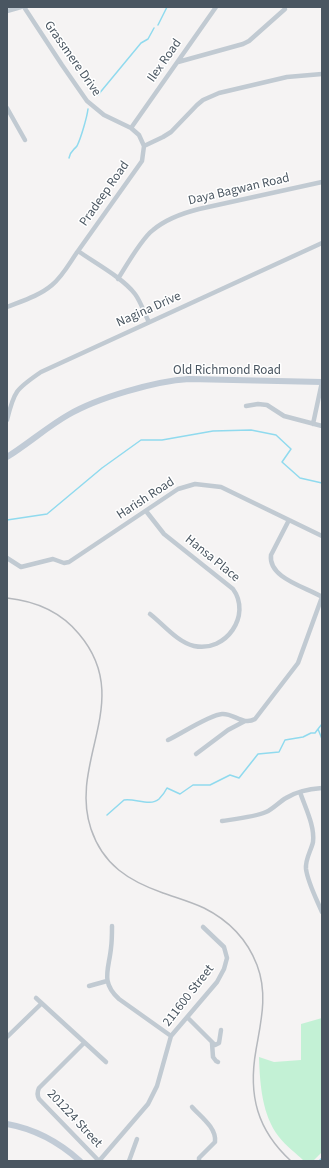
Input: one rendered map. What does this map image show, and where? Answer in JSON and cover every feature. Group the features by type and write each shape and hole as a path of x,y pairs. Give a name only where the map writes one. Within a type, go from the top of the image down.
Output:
{"street":[{"path":"7,11 20,7"},
{"name":"Grassmere Drive","path":"24,7 87,101 104,115 131,128 139,135 144,146"},
{"name":"Ilex Road","path":"131,128 216,7"},
{"path":"178,62 249,42 285,9"},
{"path":"144,146 171,132 197,105 211,96 287,77 322,74"},
{"path":"7,108 25,140"},
{"name":"Pradeep Road","path":"7,307 52,286 59,278 137,169 142,161 144,146"},
{"name":"Daya Bagwan Road","path":"118,279 148,234 160,225 182,214 206,207 322,182"},
{"name":"Nagina Drive","path":"7,420 16,391 37,375 66,360 322,243"},
{"path":"78,251 118,279 135,294 149,322"},
{"name":"Old Richmond Road","path":"7,457 50,426 85,406 130,391 176,380 322,382"},
{"path":"313,424 322,382"},
{"path":"246,406 258,404 268,405 284,416 322,426"},
{"name":"Harish Road","path":"7,558 21,567 53,560 64,563 69,562 178,490 188,486 201,484 221,487 322,536"},
{"name":"Hansa Place","path":"146,511 164,534 233,589 240,607 239,618 230,634 220,642 207,646 194,646 183,641 150,614"},
{"path":"196,754 228,730 245,721 255,719 298,663 322,597 278,574 270,560 289,520"},
{"path":"168,740 217,715 230,715 245,721"},
{"path":"222,822 265,812 286,798 300,792 309,789 322,788"},
{"path":"300,792 313,836 311,849 306,864 307,873 322,912"},
{"path":"112,926 111,949 106,973 107,981 112,992 119,999 172,1036"},
{"name":"211600 Street","path":"99,1161 153,1097 172,1036 221,974 227,960 226,952 223,946 203,927"},
{"path":"88,986 107,981"},
{"path":"36,998 106,1062"},
{"path":"7,1037 42,1004"},
{"path":"187,1017 215,1045 218,1044 221,1030"},
{"name":"201224 Street","path":"84,1042 39,1088 37,1091 37,1096 99,1161"},
{"path":"212,1043 214,1057 218,1062"},
{"path":"192,1107 209,1125 214,1132 215,1138 213,1144 199,1158 199,1161"},
{"path":"7,1124 27,1129 47,1137 72,1153 80,1161"},
{"path":"129,1161 137,1139"}],"green space":[{"path":"322,1018 322,1152 313,1161 304,1161 279,1137 269,1119 265,1109 261,1089 259,1057 274,1062 301,1060 301,1024"}],"waterway":[{"path":"158,25 167,7"},
{"path":"98,95 141,43 148,39 154,28"},
{"path":"69,158 71,152 79,142 88,109"},
{"path":"7,520 47,514 102,468 141,440 162,440 213,431 251,430 276,435 291,449 282,462 300,478 322,483"},
{"path":"322,724 318,729 322,739"},
{"path":"107,815 124,800 151,802 159,799 167,788 180,794 193,785 210,785 230,775 239,778 258,754 279,752 285,740 303,737 311,733 315,733 318,729"},
{"path":"319,1161 322,1158"}],"railway":[{"path":"7,598 28,602 56,614 72,626 79,634 95,659 101,683 101,707 87,779 86,804 91,829 96,842 110,862 128,877 163,893 204,908 221,918 236,931 253,956 260,976 263,997 254,1066 253,1082 255,1097 258,1111 270,1137 291,1161"}]}
